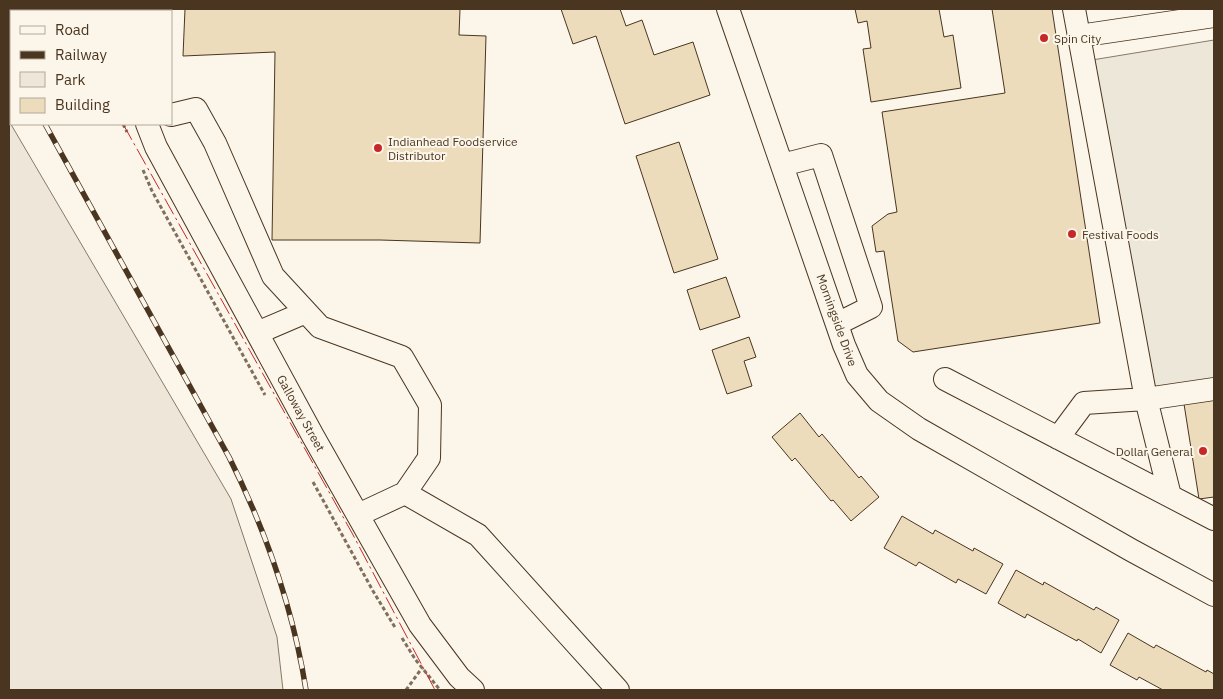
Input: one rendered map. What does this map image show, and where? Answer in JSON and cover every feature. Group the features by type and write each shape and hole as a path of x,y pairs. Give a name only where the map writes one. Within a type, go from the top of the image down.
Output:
{"street":[{"name":"Morningside Drive","path":"728,9 844,346 857,375 879,401 919,429 1131,550 1214,594"},
{"path":"1074,9 1146,399 1170,496"},
{"path":"1079,36 1178,16"},
{"path":"172,115 196,109 215,144 273,276 320,327 402,357 430,405 429,458 405,493 358,515"},
{"name":"Galloway Street","path":"147,125 156,147 257,333 420,625 459,677 473,690"},
{"path":"782,165 821,154 870,307 837,324"},
{"path":"257,333 306,312"},
{"path":"945,379 1214,519"},
{"path":"1058,438 1084,403 1146,399 1214,389"},
{"path":"405,493 478,536 618,690"}],"path":[{"path":"406,690 422,668 440,690"}],"green space":[{"path":"9,121 231,499 277,637 283,690 9,690"}],"shaded area":[{"path":"1214,40 1214,379 1148,391 1092,60"}],"building":[{"name":"Indianhead Foodservice Distributor","path":"185,9 460,9 459,35 486,36 480,243 380,240 272,240 275,52 183,56"},
{"path":"561,9 620,9 626,26 642,20 654,55 693,42 710,95 625,124 596,36 573,44"},
{"path":"855,9 939,9 944,37 953,35 961,88 871,102 863,49 871,48 867,21 858,23"},
{"path":"992,9 1052,9 1100,323 913,352 898,341 884,251 876,252 872,226 888,214 897,212 882,112 1005,93"},
{"path":"679,142 718,259 674,273 636,156"},
{"path":"726,277 740,317 700,330 687,290"},
{"path":"749,337 756,357 744,361 752,386 727,394 712,350"},
{"name":"Dollar General","path":"1214,400 1214,497 1199,499 1184,404"},
{"path":"800,413 819,437 822,434 859,478 861,476 879,497 851,521 833,500 831,501 795,458 792,461 772,437"},
{"path":"902,516 933,534 935,530 973,551 974,548 1003,564 986,594 958,579 956,583 919,562 916,566 884,548"},
{"path":"1016,570 1043,585 1044,582 1094,610 1096,607 1119,620 1101,653 1078,639 1077,641 1027,614 1025,618 998,603"},
{"path":"1128,633 1154,648 1156,645 1206,672 1207,670 1214,674 1214,690 1163,690 1139,677 1137,680 1110,665"}],"railway":[{"path":"46,125 229,457 255,513 286,600 294,629 306,690"}],"power":[{"path":"124,125 352,533 435,690"}],"place":[{"name":"Spin City","path":"1044,38"},
{"name":"Indianhead Foodservice Distributor","path":"378,148"},
{"name":"Festival Foods","path":"1072,234"},
{"name":"Dollar General","path":"1203,451"}]}
